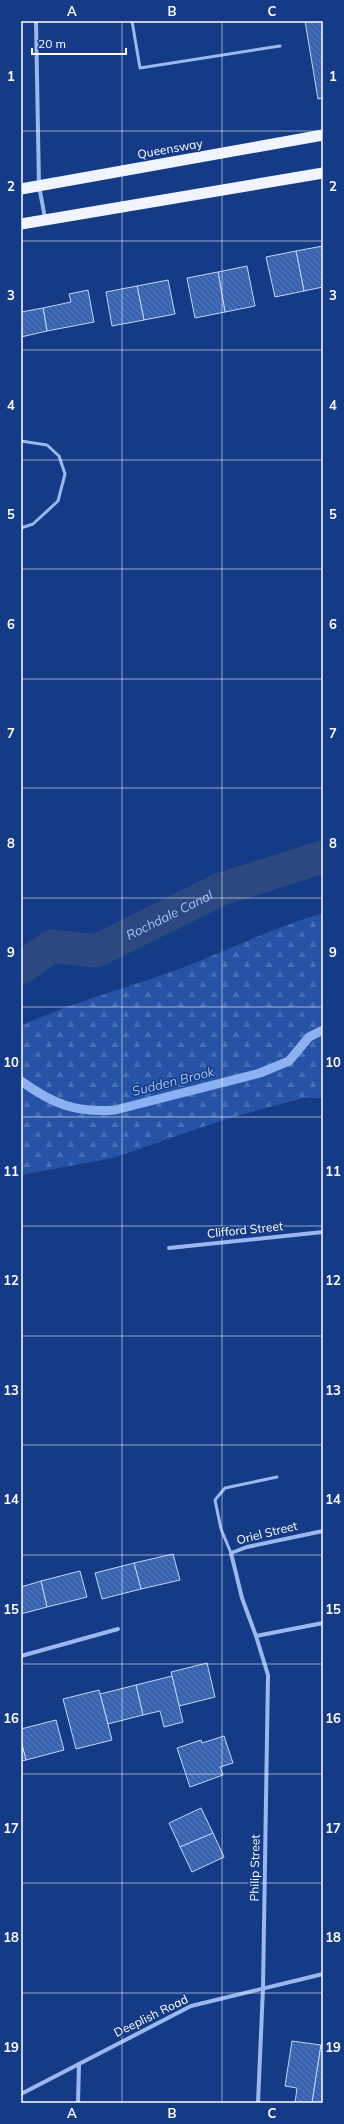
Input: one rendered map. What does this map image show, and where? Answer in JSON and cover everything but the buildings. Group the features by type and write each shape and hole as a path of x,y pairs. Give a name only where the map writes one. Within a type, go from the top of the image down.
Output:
{"highway":[{"name":"Queensway","path":"21,189 323,135"},
{"path":"21,224 323,173"}],"street":[{"path":"36,21 39,186 46,220"},
{"name":"Clifford Street","path":"168,1248 323,1232"},
{"name":"Oriel Street","path":"256,1636 242,1598 231,1553 247,1547 323,1531"},
{"path":"256,1636 323,1624"},
{"path":"21,1656 118,1629"},
{"name":"Philip Street","path":"256,1636 268,1675 263,1988 258,2103"},
{"name":"Deeplish Road","path":"21,2094 191,2006 323,1974"},
{"path":"78,2064 78,2103"}],"lane":[{"path":"132,21 140,68 280,46"},
{"path":"21,441 47,445 59,456 65,474 58,501 34,524 21,528"},
{"path":"231,1553 221,1528 215,1500 225,1488 277,1477"}],"green space":[{"path":"323,913 323,1098 303,1098 226,1119 113,1158 21,1175 21,1026 62,1009 166,974 271,931"}],"waterway":[{"name":"Rochdale Canal","path":"21,968 52,946 96,951 221,889 323,857"},
{"name":"Sudden Brook","path":"21,1081 44,1096 65,1105 88,1110 115,1110 260,1073 289,1061 309,1037 323,1030"}]}
